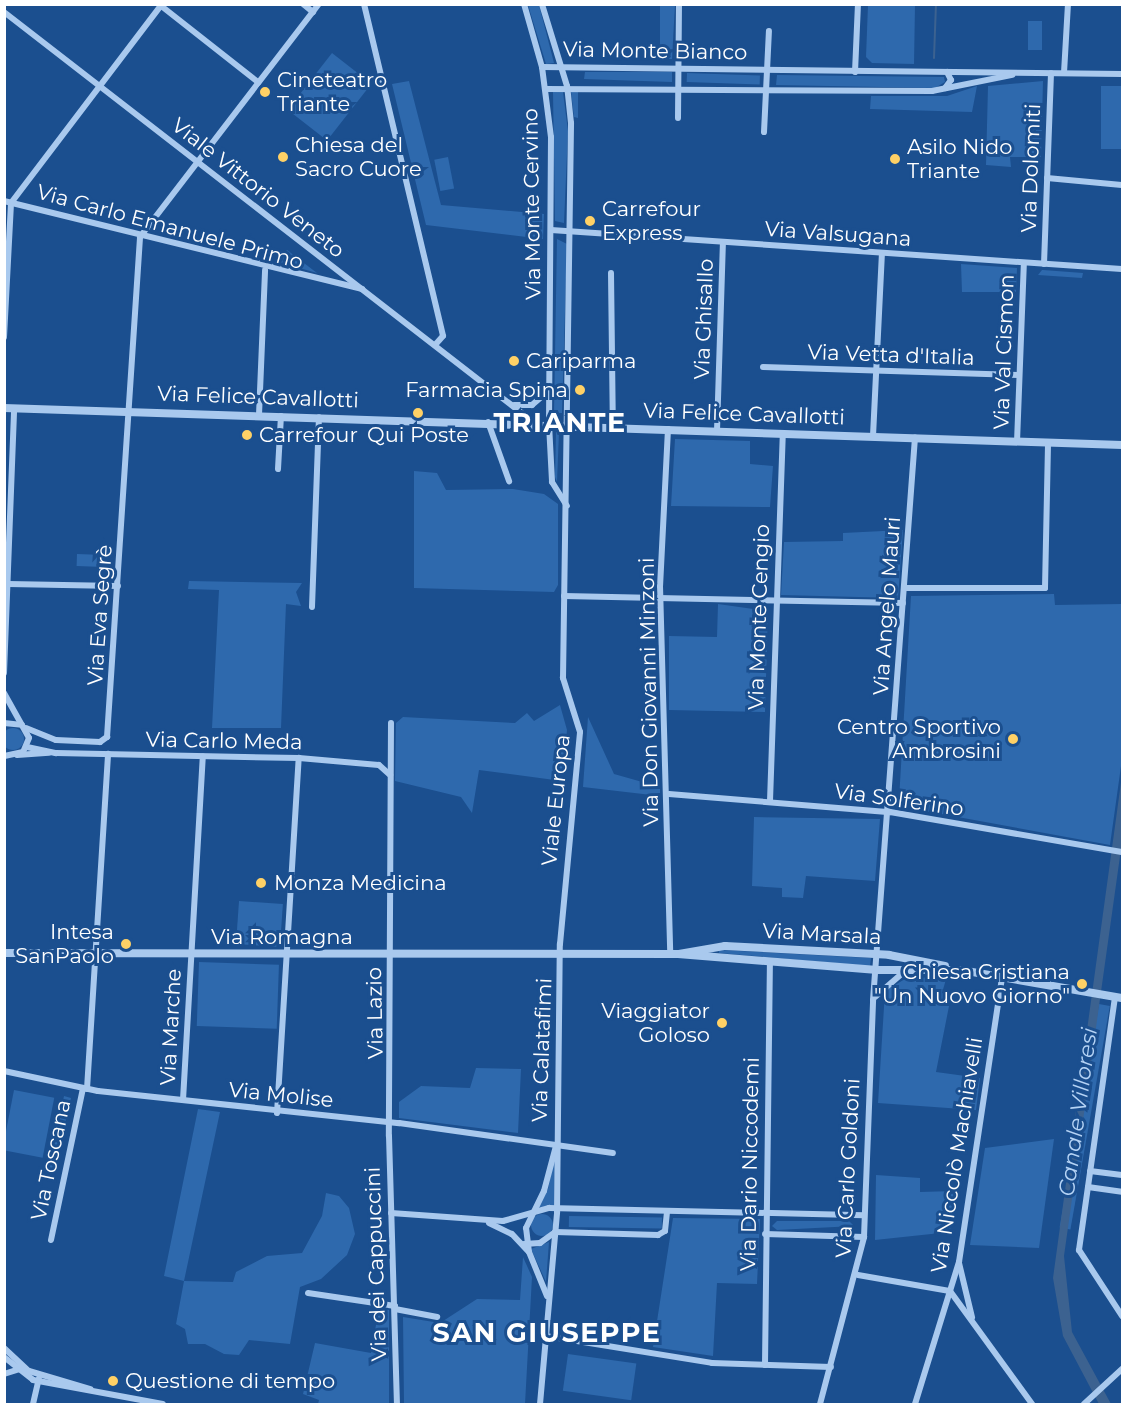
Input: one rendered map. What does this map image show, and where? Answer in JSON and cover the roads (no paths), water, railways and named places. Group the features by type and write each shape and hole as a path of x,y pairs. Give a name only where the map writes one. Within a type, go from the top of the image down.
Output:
{"street":[{"path":"303,4 313,12"},
{"path":"140,237 319,4"},
{"path":"364,4 443,336 435,345"},
{"name":"Via Monte Cervino","path":"524,4 546,89 551,230 549,424"},
{"name":"Via Monte Cervino","path":"542,4 567,86 571,230 566,425"},
{"path":"679,4 679,88"},
{"path":"855,72 858,4"},
{"path":"1064,73 1068,4"},
{"path":"4,337 8,202 100,87 161,5 258,82"},
{"name":"Viale Vittorio Veneto","path":"4,12 536,424"},
{"name":"Via Monte Bianco","path":"764,132 768,89 769,31"},
{"name":"Via Monte Bianco","path":"542,67 1122,74"},
{"path":"942,90 951,82 947,72"},
{"name":"Via Monte Bianco","path":"546,89 567,86 942,90 1025,73"},
{"name":"Via Dolomiti","path":"1044,264 1051,73"},
{"name":"Via Monte Bianco","path":"678,118 679,88"},
{"path":"1047,178 1122,185"},
{"name":"Via Carlo Emanuele Primo","path":"8,202 265,270 362,290"},
{"name":"Via Valsugana","path":"551,230 1122,269"},
{"name":"Via Eva Segrè","path":"24,727 56,740 100,741 107,736 131,411 140,237"},
{"name":"Via Ghisallo","path":"717,431 723,243"},
{"path":"873,436 882,253"},
{"name":"Via Val Cismon","path":"1017,442 1024,263"},
{"path":"259,415 265,270"},
{"path":"611,273 613,427"},
{"name":"Via Vetta d'Italia","path":"763,367 1018,375"},
{"path":"511,404 532,405 549,390"},
{"path":"4,672 8,584 9,408"},
{"name":"Via Felice Cavallotti","path":"9,408 549,424 1122,445"},
{"path":"278,469 281,416"},
{"path":"312,607 320,417"},
{"path":"488,423 509,481"},
{"path":"549,424 552,482 568,507"},
{"name":"Viale Europa","path":"560,955 580,732 563,678 568,507 566,425"},
{"name":"Via Don Giovanni Minzoni","path":"668,429 660,597 674,954"},
{"name":"Via Monte Cengio","path":"770,801 774,599 783,434"},
{"name":"Via Angelo Mauri","path":"878,954 890,812 915,438"},
{"path":"904,588 1045,588 1048,443"},
{"path":"8,584 118,586"},
{"path":"564,596 903,603"},
{"path":"4,693 24,727 27,747"},
{"path":"4,723 24,727"},
{"name":"Via Lazio","path":"391,723 391,1122"},
{"name":"Via Carlo Meda","path":"9,755 27,747 52,752"},
{"name":"Via Carlo Meda","path":"9,755 52,752 299,758 379,765 390,776"},
{"name":"Via Toscana","path":"51,1240 85,1088 98,953 108,754"},
{"name":"Via Marche","path":"183,1100 203,757"},
{"path":"277,1113 299,758"},
{"name":"Via Solferino","path":"669,794 890,812 1121,852"},
{"name":"Via Marsala","path":"674,954 725,946 878,954 1119,998"},
{"name":"Via Romagna","path":"4,953 560,955"},
{"name":"Via Marsala","path":"560,955 674,954 877,970 964,970"},
{"name":"Via Carlo Goldoni","path":"820,1404 858,1275 864,1237 873,1000 878,954"},
{"name":"Via Calatafimi","path":"540,1404 557,1212 560,955"},
{"name":"Via Dario Niccodemi","path":"765,1365 770,963"},
{"path":"873,1000 881,987 907,970"},
{"name":"Via Niccolò Machiavelli","path":"915,1404 959,1263 1002,978"},
{"path":"1119,998 1079,1250 1122,1316"},
{"name":"Via Molise","path":"4,1071 85,1088 277,1113 391,1122 613,1153"},
{"name":"Via dei Cappuccini","path":"391,1122 391,1213 397,1404"},
{"name":"Via Calatafimi","path":"548,1304 525,1246 529,1215 544,1191 556,1146"},
{"path":"1090,1171 1122,1175"},
{"path":"1088,1184 1122,1192"},
{"path":"391,1213 516,1221 546,1208 557,1212 667,1211 864,1215"},
{"path":"476,1220 502,1227 525,1246 540,1243 555,1232 658,1235 665,1231 667,1211"},
{"path":"765,1234 864,1237"},
{"path":"959,1263 973,1319"},
{"path":"858,1275 950,1291 973,1319 1032,1404"},
{"path":"308,1293 437,1317"},
{"path":"546,1336 712,1363 831,1367"},
{"path":"4,1348 19,1369"},
{"path":"4,1357 19,1369 39,1378 96,1392 163,1404"},
{"path":"4,1374 19,1369"},
{"path":"1084,1404 1122,1369"},
{"path":"33,1404 39,1378"}],"water":[{"name":"Canale Villoresi","path":"1122,775 1122,842 1064,1256 1072,1332 1111,1404 1099,1404 1063,1336 1053,1278"}],"waterway":[{"path":"934,58 936,4"}],"place":[{"name":"Cineteatro Triante","path":"265,92"},
{"name":"Chiesa del Sacro Cuore","path":"283,157"},
{"name":"Asilo Nido Triante","path":"895,159"},
{"name":"Carrefour Express","path":"590,221"},
{"name":"Cariparma","path":"514,361"},
{"name":"Farmacia Spina","path":"580,390"},
{"name":"Qui Poste","path":"418,413"},
{"name":"Carrefour","path":"247,435"},
{"name":"Centro Sportivo Ambrosini","path":"1013,739"},
{"name":"Monza Medicina","path":"261,883"},
{"name":"Intesa SanPaolo","path":"126,944"},
{"name":"Chiesa Cristiana \"Un Nuovo Giorno\"","path":"1082,984"},
{"name":"Viaggiator Goloso","path":"722,1023"},
{"name":"Questione di tempo","path":"113,1381"}],"district":[{"name":"TRIANTE","path":"560,423"},
{"name":"SAN GIUSEPPE","path":"547,1333"}]}
